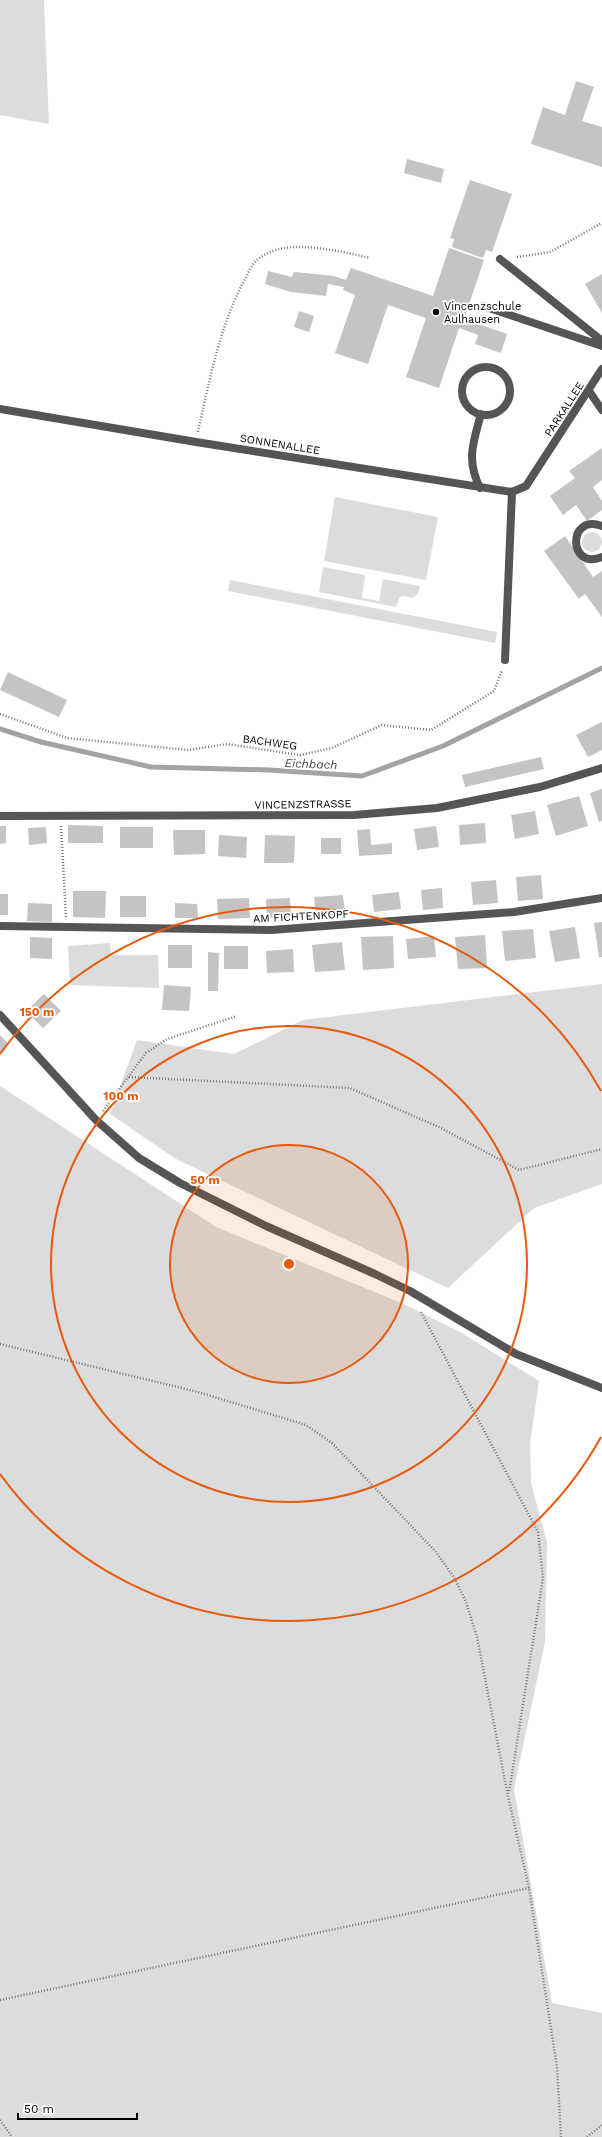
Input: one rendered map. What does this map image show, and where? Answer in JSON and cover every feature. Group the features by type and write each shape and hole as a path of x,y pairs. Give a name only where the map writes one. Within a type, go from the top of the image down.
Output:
{"street":[{"path":"500,259 602,341"},
{"path":"483,306 602,346"},
{"path":"479,368 494,369 506,379 509,386 508,402 496,413 481,414 468,406 464,400 463,384 472,372 479,368"},
{"name":"PARKALLEE","path":"512,492 526,486 544,461 602,369"},
{"path":"589,391 602,410"},
{"name":"SONNENALLEE","path":"0,409 196,442 512,492"},
{"path":"480,488 472,472 471,454 481,414"},
{"path":"505,660 512,492"},
{"path":"602,526 596,524 585,526 577,534 576,545 581,555 586,558 591,560 602,558"},
{"name":"VINCENZSTRASSE","path":"0,816 369,814 437,808 540,787 602,768"},
{"name":"AM FICHTENKOPF","path":"0,926 271,930 514,912 602,898"},
{"path":"0,1015 96,1120 140,1158 180,1183 221,1204 410,1291 516,1354 602,1388"}],"path":[{"path":"500,259 550,252 602,223"},
{"path":"196,442 207,389 223,333 237,294 254,263 262,257 280,249 306,248 337,250 370,258"},
{"name":"BACHWEG","path":"0,714 67,738 188,750 227,744 300,755 332,748 382,726 431,730 494,691 505,660"},
{"path":"60,816 67,927"},
{"path":"96,1120 146,1053 167,1040 237,1016"},
{"path":"129,1077 350,1088 441,1128 519,1170 602,1148"},
{"path":"410,1291 538,1532 543,1578 508,1796"},
{"path":"0,1344 198,1392 306,1425 332,1443 436,1552 455,1579 466,1602 477,1637 508,1796 529,1888 557,2067 561,2137"},
{"path":"0,2000 529,1888"},
{"path":"0,2120 12,2137"},
{"path":"587,2137 602,2125"}],"shaded area":[{"path":"0,0 44,0 49,124 0,115"},
{"path":"335,497 438,517 426,580 324,561"},
{"path":"592,532 599,535 602,542 599,549 592,552 585,549 582,542 585,535"},
{"path":"323,567 365,575 362,598 379,601 383,579 420,586 418,593 413,598 403,596 400,597 396,607 319,592"},
{"path":"230,580 497,632 495,643 228,591"},
{"path":"110,943 111,955 158,955 159,988 70,985 68,946"},
{"path":"602,984 602,1184 534,1208 448,1288 176,1159 110,1114 137,1040 234,1054 303,1020"},
{"path":"0,1086 216,1227 404,1304 460,1332 539,1381 530,1444 531,1483 547,1542 545,1642 514,1789 552,2003 602,2013 602,2137 0,2137"}],"building":[{"path":"576,81 594,87 582,121 602,127 602,167 531,144 543,107 565,115"},
{"path":"407,159 444,169 441,183 404,173"},
{"path":"470,180 512,194 492,252 486,250 483,258 452,247 454,239 450,238"},
{"name":"Vincenzschule Aulhausen","path":"449,248 484,260 464,319 507,334 501,353 475,344 478,335 459,328 439,388 406,377 426,318 388,305 368,364 335,353 355,295 343,290 344,287 328,284 326,296 291,292 265,284 268,271 292,277 294,272 334,276 346,280 351,268 433,296"},
{"path":"602,274 602,313 585,284"},
{"path":"299,311 314,316 309,332 294,327"},
{"path":"602,448 602,480 593,487 602,501 602,510 587,521 576,505 563,515 550,496 575,478 569,471"},
{"path":"565,536 593,577 602,571 602,617 585,594 579,599 544,551"},
{"path":"8,672 67,700 59,717 0,690"},
{"path":"602,722 602,750 588,757 576,735"},
{"path":"541,757 544,769 465,787 462,775"},
{"path":"602,789 602,821 599,822 590,793"},
{"path":"579,796 588,826 556,836 547,805"},
{"path":"535,811 539,834 515,839 511,815"},
{"path":"485,823 486,843 460,845 459,825"},
{"path":"68,825 103,826 103,843 68,843"},
{"path":"0,826 6,826 6,843 0,844"},
{"path":"436,826 439,847 417,850 414,829"},
{"path":"46,827 47,843 29,845 28,828"},
{"path":"120,827 153,827 153,848 120,848"},
{"path":"370,829 371,845 392,843 392,854 359,856 357,830"},
{"path":"173,830 205,830 205,854 174,855"},
{"path":"219,835 247,837 246,858 218,856"},
{"path":"265,835 295,836 294,863 264,863"},
{"path":"321,838 341,838 341,854 321,854"},
{"path":"541,875 543,899 518,901 516,877"},
{"path":"496,880 498,903 473,905 471,882"},
{"path":"442,888 443,908 423,910 421,890"},
{"path":"73,891 106,891 105,918 73,917"},
{"path":"399,892 401,909 374,912 372,895"},
{"path":"0,894 8,894 8,915 0,915"},
{"path":"343,895 345,914 316,917 314,897"},
{"path":"120,896 146,896 146,917 120,917"},
{"path":"249,898 250,918 218,919 217,899"},
{"path":"290,898 291,917 267,918 266,899"},
{"path":"28,903 52,904 52,922 27,921"},
{"path":"175,903 197,904 198,918 175,918"},
{"path":"602,922 602,957 599,957 594,923"},
{"path":"575,927 580,958 555,962 549,931"},
{"path":"533,929 536,958 505,961 502,931"},
{"path":"485,935 487,968 458,969 455,937"},
{"path":"393,936 394,968 363,970 361,937"},
{"path":"434,936 436,957 408,959 406,939"},
{"path":"30,937 52,938 52,959 30,958"},
{"path":"342,942 345,970 315,972 312,945"},
{"path":"168,945 192,945 192,968 168,968"},
{"path":"224,946 248,946 248,969 224,969"},
{"path":"293,949 294,972 267,973 266,951"},
{"path":"208,952 219,953 218,991 208,991"},
{"path":"164,985 191,987 189,1011 162,1010"},
{"path":"44,994 61,1011 43,1028 26,1011"},
{"path":"0,1035 9,1044 0,1053"}],"waterway":[{"name":"Eichbach","path":"0,729 41,742 151,767 269,770 362,776 443,746 602,668"}],"place":[{"name":"Vincenzschule Aulhausen","path":"436,312"}]}
